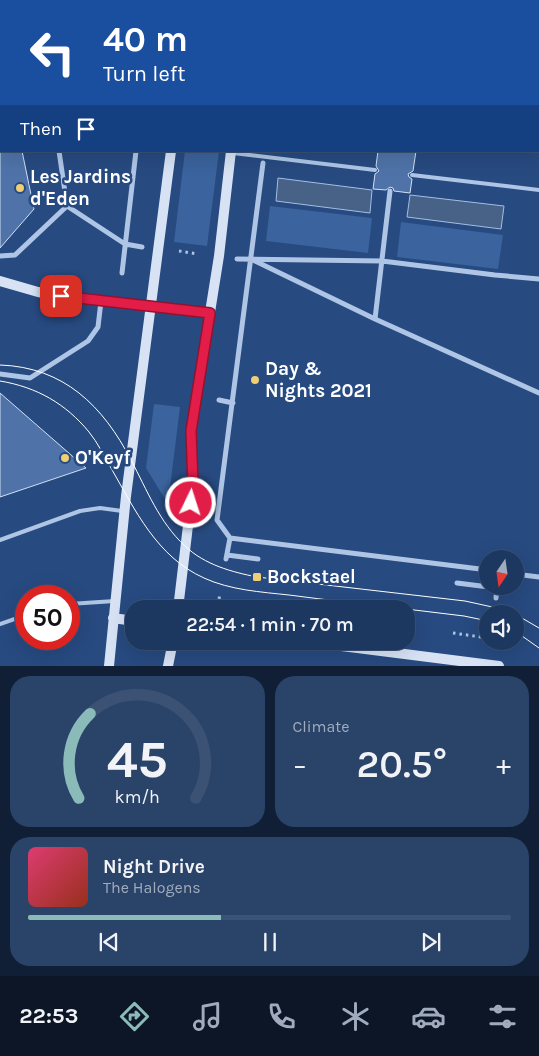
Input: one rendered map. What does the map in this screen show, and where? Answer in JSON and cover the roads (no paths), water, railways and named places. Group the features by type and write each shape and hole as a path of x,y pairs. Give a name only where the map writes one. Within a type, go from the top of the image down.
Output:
{"main road":[{"path":"109,666 125,511 171,152"},
{"path":"179,600 193,484 191,431 219,256 231,152"},
{"path":"0,280 4,283 38,292 210,313"},
{"path":"113,618 125,619"},
{"path":"168,666 171,650"},
{"path":"373,650 499,666"}],"street":[{"path":"58,152 67,206 125,244 142,246"},
{"path":"122,273 136,152"},
{"path":"258,559 227,557 230,538 217,520 263,163"},
{"path":"374,319 390,191"},
{"path":"0,256 15,255 67,206"},
{"path":"237,259 382,261 495,276 539,279"},
{"path":"251,259 374,319 539,393"},
{"path":"0,374 30,378 88,342 98,327 101,301"},
{"path":"219,400 233,402"},
{"path":"230,538 479,569"},
{"path":"524,575 539,577"},
{"path":"457,583 479,585"}],"lane":[{"path":"231,152 375,170"},
{"path":"412,175 539,190"},
{"path":"0,540 85,510 100,508 125,511"},
{"path":"80,603 115,601"},
{"path":"0,624 15,619"}],"tram line":[{"path":"0,365 23,367 44,373 79,393 94,407 120,440 154,505 168,527 193,553 210,563 257,577 465,601 483,605"},
{"path":"0,381 38,392 50,398 80,422 95,441 149,531 160,545 187,569 214,582 235,588 330,600"},
{"path":"415,610 479,619"},
{"path":"524,619 539,628"},
{"path":"524,637 539,648"}],"place":[{"name":"Les Jardins d'Eden","path":"20,188"},
{"name":"Day & Nights 2021","path":"255,380"},
{"name":"O'Keyf","path":"65,458"},
{"name":"Bockstael","path":"257,577"}]}
